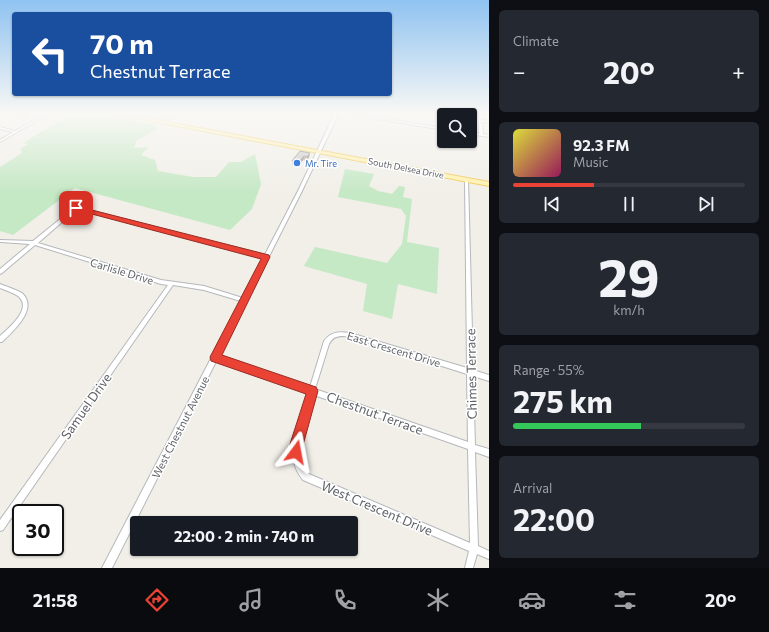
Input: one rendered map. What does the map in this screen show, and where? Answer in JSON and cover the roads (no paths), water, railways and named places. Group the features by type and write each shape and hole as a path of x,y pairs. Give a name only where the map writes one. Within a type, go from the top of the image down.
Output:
{"main road":[{"name":"South Delsea Drive","path":"252,140 489,184"}],"street":[{"name":"West Chestnut Avenue","path":"108,568 325,140"},
{"name":"Chimes Terrace","path":"466,179 474,548 469,568"},
{"path":"0,272 76,208 266,257"},
{"name":"Carlisle Drive","path":"1,241 34,244 171,284 204,288 244,300"},
{"name":"Samuel Drive","path":"0,527 171,284"},
{"path":"0,286 21,295 26,304 24,314 20,320 0,340"},
{"name":"East Crescent Drive","path":"312,391 326,343 332,336 339,334 350,335 489,378"},
{"name":"Chestnut Terrace","path":"215,357 489,453"},
{"name":"West Crescent Drive","path":"312,391 296,444 298,468 306,477 489,555"}],"place":[{"name":"Mr. Tire","path":"297,163"}]}
